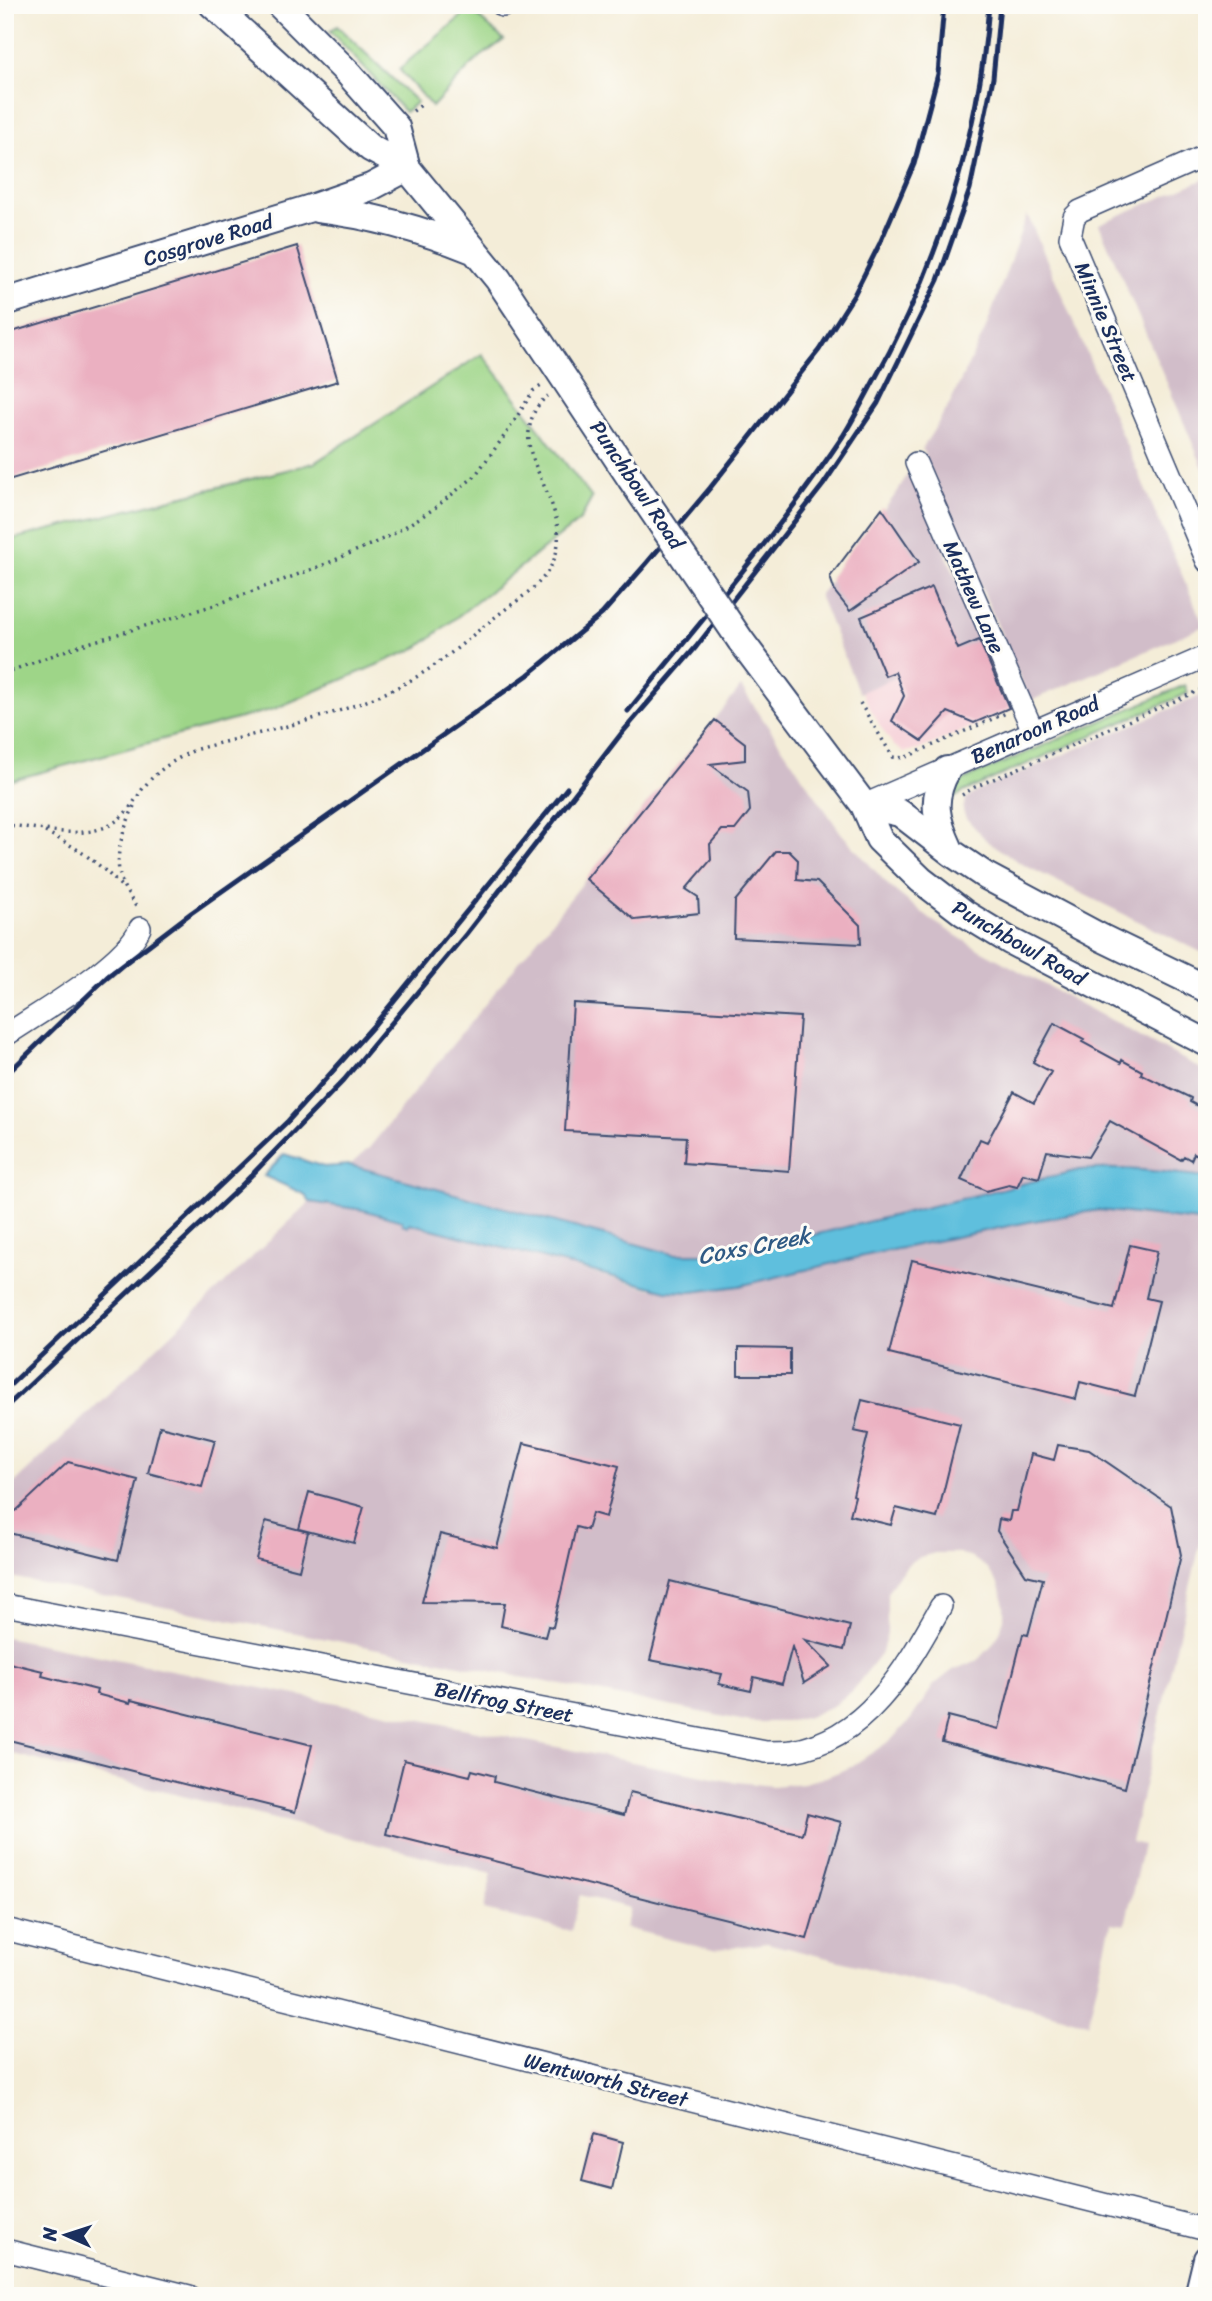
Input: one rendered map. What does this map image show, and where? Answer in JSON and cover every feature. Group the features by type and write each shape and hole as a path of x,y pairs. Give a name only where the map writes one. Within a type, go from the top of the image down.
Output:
{"main road":[{"name":"Punchbowl Road","path":"213,5 370,148 408,168 477,251 741,641 864,805 879,839 887,848 921,880 964,913 1088,983 1207,1043"},
{"name":"Punchbowl Road","path":"280,5 349,74 396,127 408,168"},
{"name":"Cosgrove Road","path":"5,302 312,208 371,187 408,168"},
{"path":"312,208 340,211 401,225 477,251"},
{"path":"947,770 939,783 936,807 938,821 952,853"},
{"name":"Punchbowl Road","path":"864,805 901,813 952,853 1023,897 1207,989"},
{"path":"1198,2296 1207,2259"}],"street":[{"name":"Minnie Street","path":"1207,156 1080,211 1074,217 1070,237 1207,561"},
{"name":"Mathew Lane","path":"916,463 1033,730"},
{"name":"Benaroon Road","path":"864,805 1207,656"},
{"path":"5,1037 76,989 125,948 140,928"},
{"name":"Bellfrog Street","path":"5,1605 766,1752 792,1751 819,1743 859,1720 875,1705 909,1663 941,1606"},
{"name":"Wentworth Street","path":"5,1929 1207,2230"},
{"path":"5,2250 189,2296"}],"path":[{"path":"406,117 424,103"},
{"path":"5,673 78,646 215,605 321,566 390,536 432,510 474,477 533,391 565,378"},
{"path":"126,892 117,862 119,847 134,804 149,781 177,758 197,749 342,709 380,695 419,675 532,589 548,571 558,549 558,532 554,506 531,453 530,429 540,401 565,378"},
{"path":"959,798 975,787 1207,687"},
{"path":"860,703 893,757 904,758 1014,710"},
{"path":"5,825 63,832 95,829 108,825 134,804"},
{"path":"39,830 67,842 103,867 126,892 138,911 140,928"}],"shaded area":[{"path":"1207,178 1207,477 1099,224"},
{"path":"1027,214 1204,626 1030,701 922,449 948,407 986,328"},
{"path":"910,470 983,640 859,693 819,595 898,491"},
{"path":"983,640 1013,709 918,750 904,752 894,746 861,691"},
{"path":"741,687 841,833 889,886 930,919 971,945 1207,1072 1207,1177 1138,1169 1079,1170 736,1254 672,1254 350,1165 369,1148"},
{"path":"1207,693 1207,955 1020,863 987,841 966,818 963,811 966,799 976,792"},
{"path":"310,1202 363,1210 652,1289 739,1286 868,1255 1099,1210 1207,1222 1207,1514 1131,1842 1143,1845 1125,1925 1111,1923 1088,2023 767,1943 713,1950 625,1928 630,1908 580,1895 571,1931 484,1910 492,1873 5,1752 5,1637 728,1781 773,1786 804,1783 849,1768 891,1740 911,1719 934,1685 953,1670 978,1660 1000,1633 1004,1618 1004,1601 998,1584 987,1568 959,1553 935,1553 920,1557 910,1562 887,1593 887,1633 882,1652 852,1691 834,1705 808,1717 786,1722 751,1722 5,1576 5,1492"}],"green space":[{"path":"470,9 504,40 476,60 432,107 399,69"},
{"path":"337,26 417,102 405,112 330,31"},
{"path":"482,354 592,498 580,520 419,647 274,709 5,782 5,541 314,463"},
{"path":"1185,685 1188,693 963,792 948,802 952,787 956,783"}],"water":[{"path":"284,1154 324,1167 350,1165 672,1254 736,1254 1079,1170 1095,1169 1143,1170 1207,1177 1207,1222 1099,1210 868,1255 739,1286 692,1292 667,1291 409,1223 408,1226 402,1224 402,1221 363,1210 310,1202 304,1194 264,1176"}],"building":[{"path":"297,246 338,381 5,481 5,334"},
{"path":"882,508 919,562 850,611 835,592 830,577"},
{"path":"932,587 958,649 979,640 1009,708 974,723 948,712 922,741 892,721 904,696 895,672 885,676 861,617"},
{"path":"715,720 745,743 745,760 710,764 748,792 750,811 735,830 722,830 710,844 711,860 686,889 698,897 699,913 635,920 586,879"},
{"path":"776,851 789,851 798,860 797,880 817,882 860,925 861,944 734,938 735,901"},
{"path":"573,1003 800,1017 789,1171 684,1163 686,1137 565,1131"},
{"path":"1054,1023 1084,1039 1082,1042 1121,1063 1122,1060 1142,1071 1141,1074 1191,1098 1190,1102 1207,1111 1207,1160 1194,1153 1191,1160 1184,1156 1181,1160 1110,1121 1088,1157 1047,1151 1039,1178 1023,1174 1017,1187 1009,1185 986,1191 961,1180 980,1139 987,1142 1014,1092 1034,1103 1051,1072 1033,1062"},
{"path":"1130,1245 1157,1251 1146,1298 1159,1301 1135,1396 1080,1382 1076,1399 889,1353 912,1260 1114,1309"},
{"path":"738,1348 790,1349 790,1375 738,1375"},
{"path":"862,1400 960,1424 937,1518 896,1508 891,1525 850,1515 868,1434 854,1431"},
{"path":"160,1426 215,1440 202,1487 148,1473"},
{"path":"524,1443 619,1466 606,1517 592,1513 587,1530 576,1527 553,1627 548,1626 545,1637 501,1626 505,1603 422,1602 440,1534 497,1548"},
{"path":"1058,1445 1089,1450 1171,1506 1181,1555 1125,1788 942,1742 948,1716 999,1729 1023,1634 1028,1635 1043,1579 1026,1575 997,1531 999,1519 1009,1521 1011,1511 1017,1511 1031,1454 1054,1460"},
{"path":"68,1462 138,1480 118,1560 5,1532 9,1509 16,1511"},
{"path":"309,1492 364,1507 354,1543 299,1529"},
{"path":"266,1521 308,1532 299,1570 256,1559"},
{"path":"670,1581 850,1626 844,1650 805,1640 831,1666 804,1683 792,1647 782,1684 754,1677 751,1691 719,1684 722,1674 650,1660"},
{"path":"5,1662 43,1671 42,1676 97,1690 96,1694 130,1703 131,1700 312,1745 295,1812 5,1739"},
{"path":"404,1760 470,1776 472,1770 495,1776 494,1782 624,1815 630,1792 802,1834 807,1813 841,1822 807,1939 386,1834"},
{"path":"594,2134 623,2142 612,2189 582,2181"}],"railway":[{"path":"5,1076 108,976 191,913 528,675 602,614 646,564 819,350 854,295 914,164 938,74 944,5"},
{"path":"628,711 739,576 818,472 843,436 895,342 935,250 965,154 976,105 989,5"},
{"path":"5,1408 239,1188 344,1080 466,934 621,734 696,647 823,485 878,403 938,280 970,189 993,78 1000,5"},
{"path":"5,1390 288,1121 375,1024 567,788"}],"water label":[{"name":"Coxs Creek","path":"754,1246"}]}
